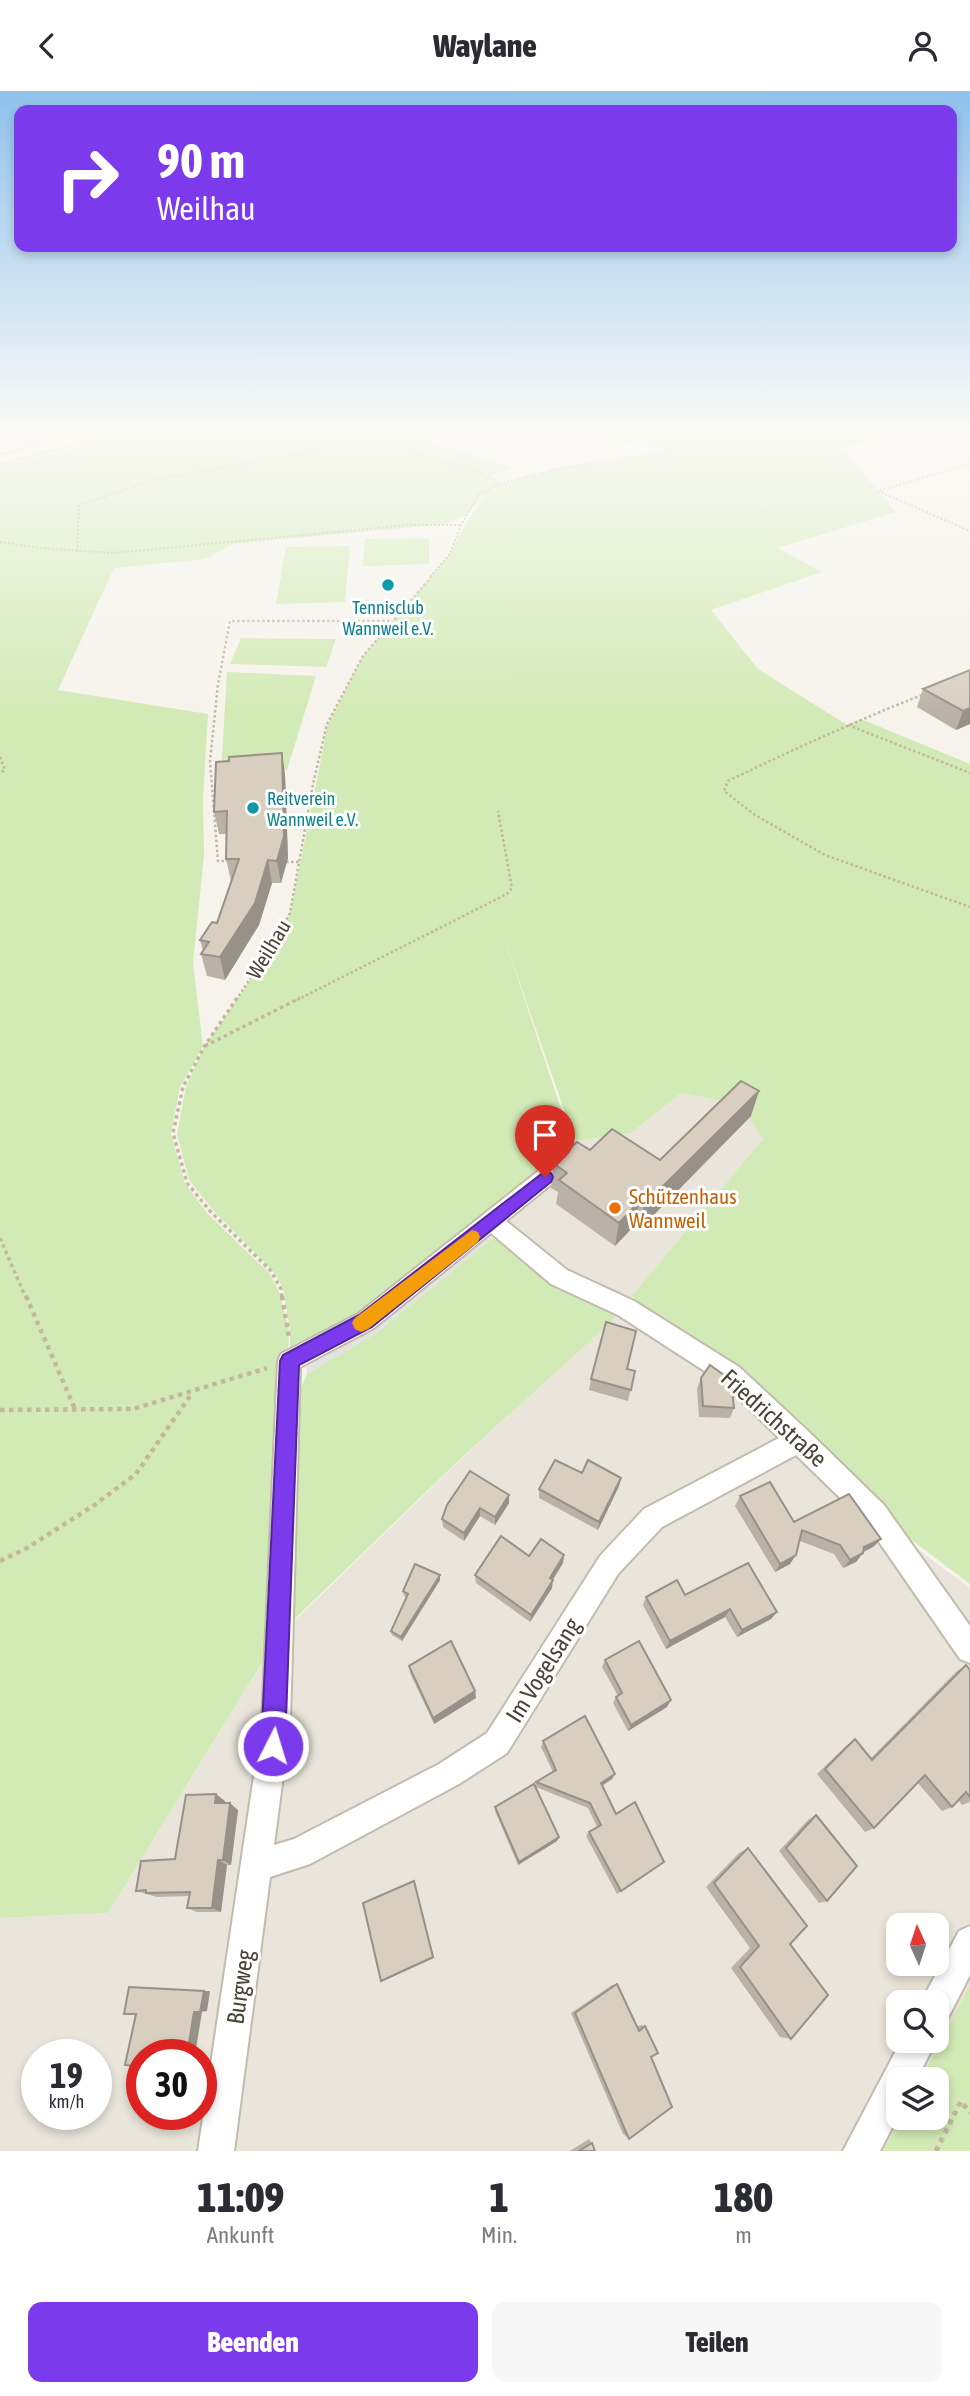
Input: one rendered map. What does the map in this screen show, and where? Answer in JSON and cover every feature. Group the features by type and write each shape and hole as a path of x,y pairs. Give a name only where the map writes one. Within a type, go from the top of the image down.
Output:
{"street":[{"path":"258,1865 276,1722 289,1361 366,1321 563,1163"},
{"name":"Friedrichstraße","path":"492,1221 559,1277 626,1308 731,1375 875,1514 970,1649"},
{"name":"Im Vogelsang","path":"258,1865 299,1853 449,1774 497,1743 609,1565 653,1518 800,1440"},
{"name":"Burgweg","path":"216,2151 258,1865"},
{"path":"944,1990 970,1942"},
{"path":"861,2151 886,2103"}],"path":[{"path":"77,551 78,525"},
{"path":"0,542 112,553 409,525"},
{"name":"Weilhau","path":"289,1361 289,1330 281,1289 271,1272 187,1183 173,1133 183,1087 204,1047 272,946 290,913 313,784 327,724 363,656 450,554 461,525"},
{"path":"232,861 218,861 210,761 218,684 230,621 392,621"},
{"path":"921,695 848,725 728,781 724,791 755,815 825,855 970,907"},
{"path":"848,725 970,773"},
{"path":"0,757 5,770 0,773"},
{"path":"204,1047 507,894 512,888 498,811"},
{"path":"287,862 300,862"},
{"path":"0,1238 75,1409"},
{"path":"0,1410 133,1409 289,1361"},
{"path":"0,1561 27,1548 93,1506 136,1474 192,1393"},
{"path":"936,2151 961,2101 970,2113"}],"shaded area":[{"path":"681,1093 740,1104 763,1139 632,1297 642,1321 728,1377 870,1514 970,1588 970,2151 0,2151 0,1918 108,1913 279,1636 456,1464 611,1321 474,1211 575,1141 631,1133"},
{"path":"479,1233 493,1238 376,1333 307,1374 306,1354"}],"green space":[{"path":"0,525 435,525 234,544 205,559 114,568 58,690 208,714 203,798 204,855 193,963 203,1046 180,1087 171,1134 185,1184 208,1214 269,1273 279,1291 289,1330 279,1635 108,1913 0,1918"},
{"path":"465,525 853,525 777,548 822,572 711,610 758,669 847,725 861,719 970,764 970,1584 884,1519 643,1317 632,1296 763,1139 749,1118 654,1214 740,1104 681,1093 631,1133 575,1141 502,932 575,1151 370,1317 290,1360 290,1330 283,1288 273,1271 213,1210 189,1180 177,1134 186,1087 204,1047 231,1034 205,1046 273,947 290,914 328,724 363,656 450,554"},
{"path":"429,538 429,564 363,566 365,539"},
{"path":"350,546 345,602 276,604 286,547"},
{"path":"241,638 336,639 326,667 230,664"},
{"path":"227,672 316,676 287,770 221,774"},
{"path":"493,1238 559,1278 623,1307 612,1321 456,1463 280,1633 295,1426 300,1390 307,1374 376,1333"},
{"path":"970,1985 970,2151 883,2151 894,2130 949,2130 949,2067 927,2067 935,2053 949,2053 949,2025"}],"building":[{"path":"970,670 970,708 963,711 923,689"},
{"path":"282,753 284,836 277,861 268,860 255,903 220,957 201,954 209,942 200,940 212,922 217,923 239,859 226,859 227,811 214,812 216,762 229,761 229,757"},
{"path":"741,1081 759,1091 644,1205 639,1202 619,1223 559,1180 567,1173 553,1163 577,1142 590,1150 612,1129 660,1160"},
{"path":"606,1322 636,1331 627,1369 635,1371 631,1390 591,1379"},
{"path":"710,1365 731,1380 734,1408 703,1406 701,1378"},
{"path":"555,1460 582,1473 588,1460 621,1478 599,1522 539,1489"},
{"path":"470,1471 509,1495 495,1517 480,1508 464,1533 442,1519 447,1505"},
{"path":"770,1482 794,1522 849,1494 881,1539 864,1547 863,1553 850,1560 840,1545 802,1530 796,1555 780,1564 740,1496"},
{"path":"501,1536 529,1556 541,1539 564,1555 550,1578 553,1580 531,1615 475,1575"},
{"path":"748,1563 777,1612 742,1630 730,1609 670,1641 646,1597 677,1580 685,1595"},
{"path":"415,1564 440,1575 401,1637 391,1631 408,1594 403,1591"},
{"path":"451,1641 475,1691 433,1718 409,1666"},
{"path":"639,1641 671,1700 631,1725 616,1697 622,1693 605,1660"},
{"path":"966,1665 970,1670 970,1797 966,1792 952,1807 925,1775 874,1828 825,1769 855,1739 872,1760"},
{"path":"585,1716 615,1774 601,1783 616,1814 635,1802 664,1862 621,1891 589,1832 601,1825 590,1803 536,1782 556,1770 543,1741"},
{"path":"534,1784 559,1837 519,1862 495,1807"},
{"path":"216,1794 215,1803 230,1803 223,1860 218,1860 212,1908 187,1908 190,1892 136,1891 141,1861 175,1859 186,1795"},
{"path":"816,1815 857,1866 827,1901 786,1848"},
{"path":"748,1848 807,1926 790,1944 828,1995 791,2039 740,1967 759,1946 714,1883"},
{"path":"414,1881 433,1957 381,1981 363,1903"},
{"path":"617,1984 639,2031 645,2026 658,2053 651,2057 672,2107 629,2139 575,2013"},
{"path":"129,1987 204,1991 200,2012 194,2012 190,2039 131,2039 136,2014 124,2014"},
{"path":"592,2143 595,2151 579,2151"}],"slow traffic":[{"path":"361,1323 472,1237"}],"place":[{"name":"Tennisclub Wannweil e.V.","path":"388,585"},
{"name":"Reitverein Wannweil e.V.","path":"253,808"},
{"name":"Schützenhaus Wannweil","path":"615,1208"}],"route":[{"path":"273,1746 289,1361 366,1321 545,1177"}]}
